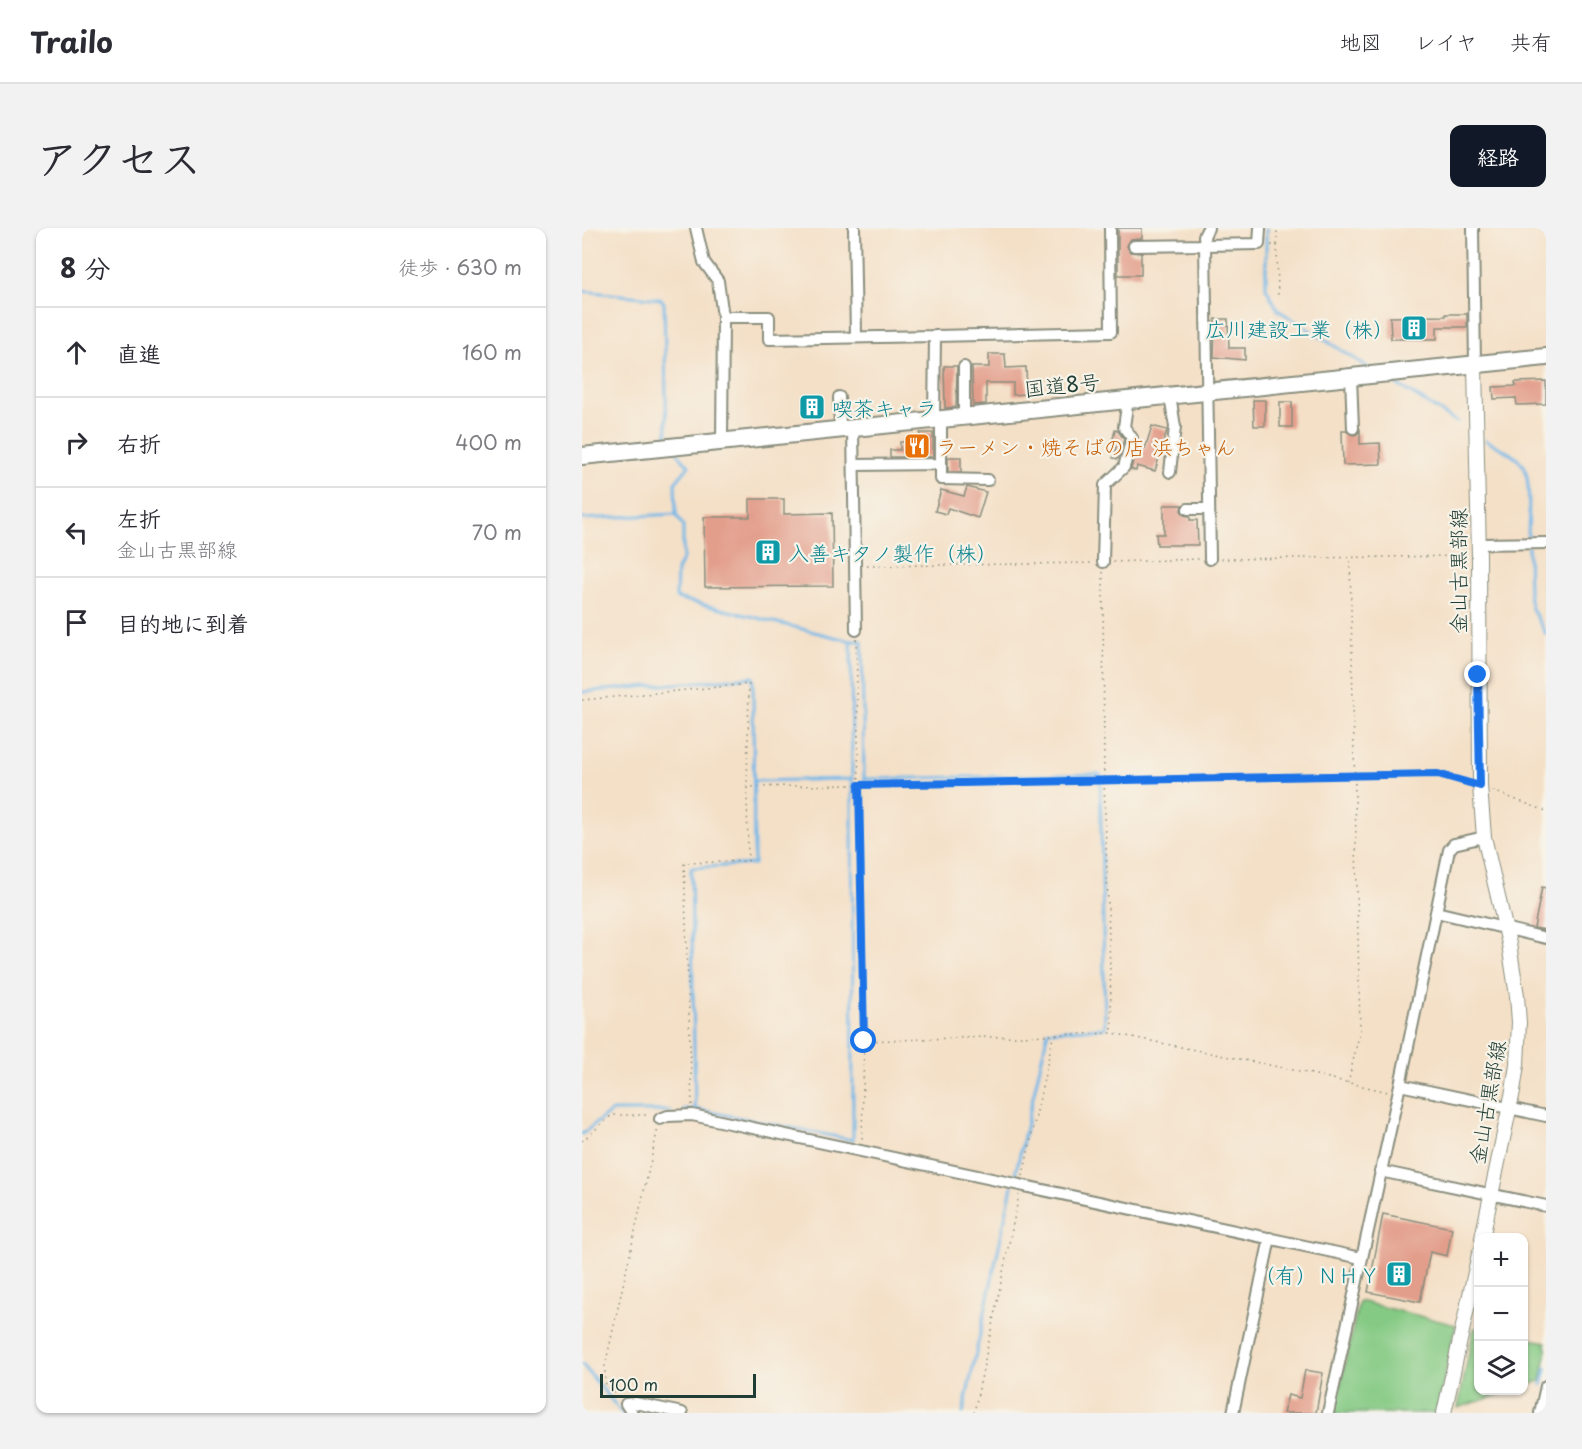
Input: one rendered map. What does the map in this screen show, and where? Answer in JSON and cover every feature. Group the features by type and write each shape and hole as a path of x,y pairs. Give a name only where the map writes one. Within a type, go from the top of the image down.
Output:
{"highway":[{"name":"国道8号","path":"582,456 1546,357"}],"main road":[{"name":"金山古黒部線","path":"1475,365 1479,550 1480,786 1484,837 1506,929 1515,977 1519,1022 1517,1065 1483,1233"},
{"path":"1444,1413 1474,1277"}],"street":[{"path":"696,228 704,262 718,281 723,317 722,441"},
{"path":"854,228 856,336"},
{"path":"723,317 769,317 769,339 1111,332 1110,228"},
{"path":"1208,228 1204,236 1210,559"},
{"path":"1134,246 1259,244 1260,228"},
{"path":"1473,228 1475,365"},
{"path":"935,336 941,479 988,480"},
{"path":"964,367 964,416"},
{"path":"1351,377 1353,428"},
{"path":"1170,395 1174,427 1170,472"},
{"path":"839,397 854,465 856,630"},
{"path":"1103,562 1105,485 1124,467 1132,438 1124,427 1128,399"},
{"path":"854,465 941,464"},
{"path":"1188,510 1209,510"},
{"path":"1479,550 1546,543"},
{"path":"1328,1413 1449,850 1454,844 1484,837"},
{"path":"1436,912 1546,938"},
{"path":"1399,1090 1546,1116"},
{"path":"664,1118 692,1115 1361,1258"},
{"path":"1380,1171 1546,1206"},
{"path":"1233,1413 1270,1238"},
{"path":"1540,1413 1546,1386"},
{"path":"629,1408 635,1403 682,1413"}],"path":[{"path":"1277,228 1278,299"},
{"path":"1259,244 1277,245"},
{"path":"855,566 1350,558 1479,550"},
{"path":"1348,1083 1360,1030 1350,558"},
{"path":"1103,562 1104,780 1112,1033"},
{"path":"856,630 864,1041 862,1151"},
{"path":"582,700 749,684 748,861 684,862 692,1115"},
{"path":"747,787 1438,774 1480,786 1546,811"},
{"path":"864,1041 1112,1033 1348,1083 1399,1090"},
{"path":"974,1413 1053,1036"},
{"path":"582,1141 612,1115 664,1118 605,1366 605,1383 629,1408"}],"green space":[{"path":"1359,1301 1456,1325 1437,1413 1334,1413"},
{"path":"1474,1328 1474,1395 1499,1395 1458,1408"},
{"path":"1528,1339 1546,1342 1541,1381 1528,1385"}],"building":[{"path":"1118,228 1142,228 1142,238 1131,239 1127,246 1130,252 1141,253 1141,275 1118,275"},
{"name":"広川建設工業（株）","path":"1446,314 1467,314 1467,327 1437,327 1437,339 1391,339 1390,317 1446,316"},
{"path":"1215,319 1228,319 1229,348 1245,348 1245,360 1214,357"},
{"path":"989,354 1005,354 1006,368 1026,367 1027,394 1013,395 1013,383 986,383 986,404 973,405 972,367 989,367"},
{"path":"944,366 957,366 956,407 945,408"},
{"path":"1546,381 1546,404 1517,405 1516,398 1494,399 1493,387 1516,386 1515,382"},
{"name":"喫茶キャラ","path":"817,396 819,410 805,411 804,398"},
{"path":"1253,400 1265,400 1265,426 1254,426"},
{"path":"1280,402 1292,402 1292,427 1280,427"},
{"path":"1152,426 1167,430 1155,471 1137,466 1136,471 1131,469 1137,446 1145,449"},
{"path":"1115,430 1124,439 1118,459 1113,458 1116,447 1111,447"},
{"path":"1360,430 1360,444 1380,443 1381,464 1343,465 1342,431 1353,435"},
{"name":"ラーメン・焼そばの店 浜ちゃん","path":"920,433 933,433 933,457 890,457 890,450 900,450 900,442 920,442"},
{"path":"948,457 961,457 961,472 948,472"},
{"path":"967,487 986,492 978,518 948,508 946,514 935,511 941,490 964,496"},
{"name":"入善キタノ製作（株）","path":"750,499 784,499 784,514 832,513 833,586 705,587 704,517 750,517"},
{"path":"1164,505 1182,505 1181,510 1184,515 1190,516 1190,520 1197,520 1198,545 1157,545 1156,534 1164,534"},
{"path":"1542,887 1546,888 1546,930 1534,928"},
{"name":"（有）ＮＨＹ","path":"1383,1214 1452,1228 1447,1256 1430,1252 1420,1302 1368,1292"},
{"path":"1305,1370 1323,1373 1316,1413 1283,1413 1288,1395 1300,1398"}],"waterway":[{"path":"1266,228 1266,288 1278,310 1369,368"},
{"path":"582,291 661,299 664,303 667,440"},
{"path":"1390,380 1457,422"},
{"path":"1486,440 1505,450 1522,464 1525,470 1529,511 1528,540"},
{"path":"677,452 689,466 675,483 676,514 683,526 683,558 677,570 676,598 851,641 862,641 864,779 1100,774 1105,1028 1048,1031 1014,1180"},
{"path":"582,519 676,514"},
{"path":"1528,547 1529,596 1532,609 1546,634"},
{"path":"753,781 852,779 851,641"},
{"path":"582,692 753,677 754,864 691,868 695,1109"},
{"path":"684,1110 695,1109 853,1140 852,779"},
{"path":"582,1134 612,1111 671,1111"},
{"path":"963,1413 1012,1186"},
{"path":"582,1364 622,1413"},
{"path":"1542,1385 1546,1368"}],"place":[{"name":"広川建設工業（株）","path":"1414,328"},
{"name":"喫茶キャラ","path":"812,407"},
{"name":"ラーメン・焼そばの店 浜ちゃん","path":"917,446"},
{"name":"入善キタノ製作（株）","path":"768,552"},
{"name":"（有）ＮＨＹ","path":"1399,1274"}],"route":[{"path":"864,1041 859,785 1438,774 1480,786 1478,675"}]}
